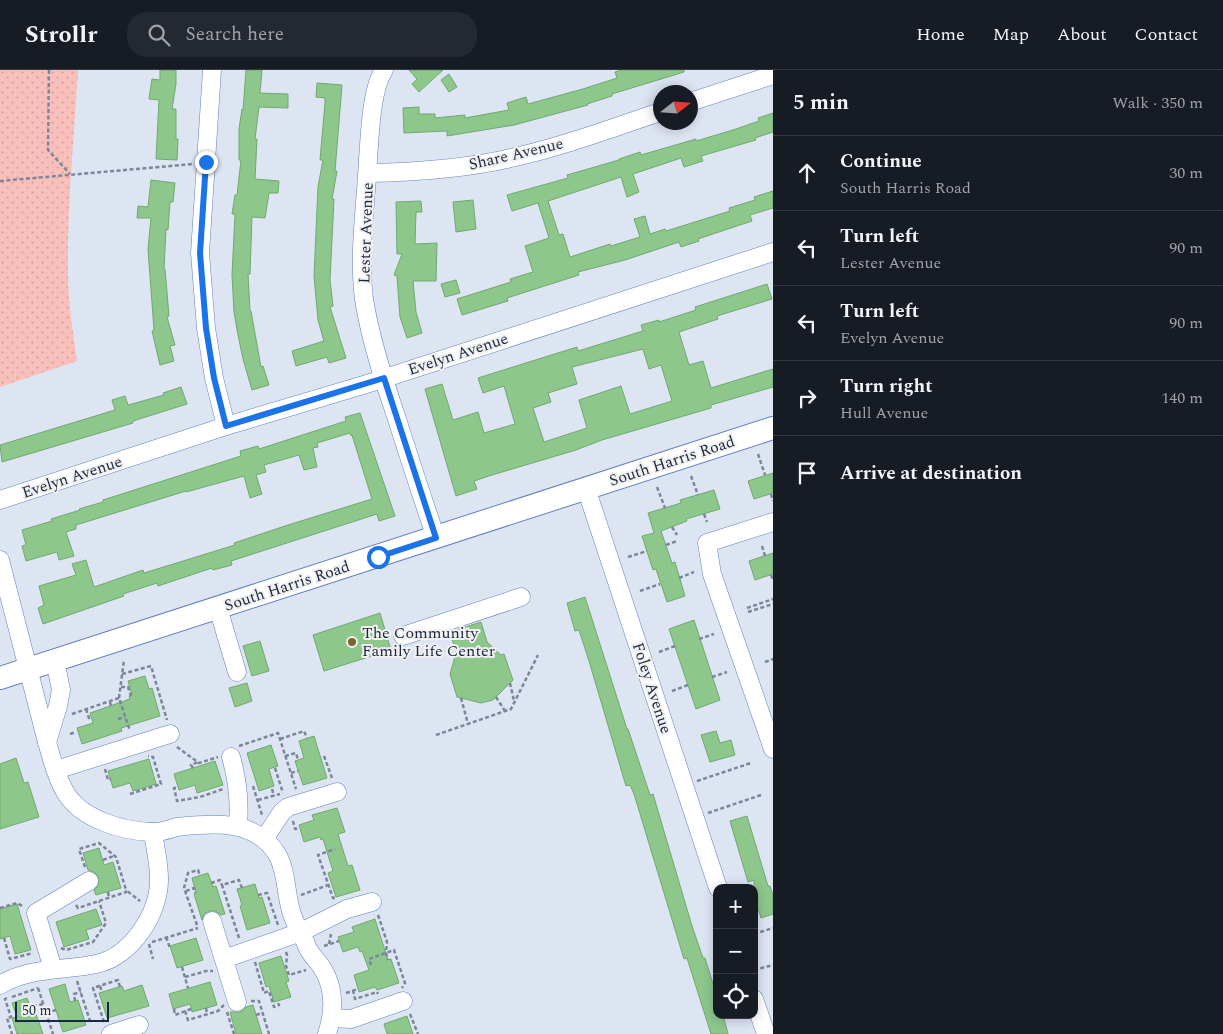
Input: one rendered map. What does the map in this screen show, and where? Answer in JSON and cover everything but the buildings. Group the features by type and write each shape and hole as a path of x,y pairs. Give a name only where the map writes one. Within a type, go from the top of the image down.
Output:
{"main road":[{"name":"South Harris Road","path":"0,678 773,428"}],"street":[{"path":"212,70 200,253 206,328 214,378 226,426"},
{"name":"Lester Avenue","path":"384,70 379,77 373,112 362,247 364,298 370,330 384,378 436,538"},
{"path":"698,99 773,75"},
{"name":"Share Avenue","path":"368,173 447,169 515,158 653,114"},
{"name":"Evelyn Avenue","path":"0,500 773,252"},
{"name":"Foley Avenue","path":"586,488 717,884"},
{"path":"773,522 707,543 712,574 773,749"},
{"path":"0,560 47,742 67,795 78,807 88,815 120,827 152,832 206,824 238,826 251,831 264,839 277,854 283,871 293,916 308,951 321,966 329,981 333,997 329,1026 405,1001"},
{"path":"403,636 521,596"},
{"path":"218,608 237,672"},
{"path":"47,742 61,690 55,660"},
{"path":"56,770 170,734"},
{"path":"231,757 238,784 238,826"},
{"path":"264,839 282,812 334,785"},
{"path":"0,985 20,975 98,964 120,953 134,942 154,909 159,879 152,832"},
{"path":"54,970 36,913 87,876"},
{"path":"224,959 301,932 348,909 375,910"},
{"path":"205,925 224,959 232,1006"},
{"path":"758,1011 766,1034"},
{"path":"107,1027 139,1025"}],"path":[{"path":"49,70 48,150 70,174"},
{"path":"0,181 206,162"},
{"path":"758,454 765,475"},
{"path":"691,476 698,495"},
{"path":"657,487 665,508"},
{"path":"771,494 773,501"},
{"path":"704,514 707,522"},
{"path":"672,527 677,535"},
{"path":"666,545 678,541"},
{"path":"762,546 765,556"},
{"path":"628,557 647,551"},
{"path":"680,578 694,572"},
{"path":"772,574 773,580"},
{"path":"640,591 660,584"},
{"path":"747,608 773,599"},
{"path":"748,612 773,604"},
{"path":"700,639 714,634"},
{"path":"659,652 675,646"},
{"path":"436,735 512,709 538,655"},
{"path":"765,662 773,659"},
{"path":"124,660 119,698 129,729"},
{"path":"122,674 151,666 170,734"},
{"path":"712,677 727,672"},
{"path":"510,683 514,703"},
{"path":"672,691 688,685"},
{"path":"121,687 128,687 131,696"},
{"path":"496,697 505,711"},
{"path":"65,716 119,698"},
{"path":"461,698 468,724"},
{"path":"110,702 111,706"},
{"path":"86,709 89,718 92,717"},
{"path":"118,720 125,717"},
{"path":"280,739 304,731 307,738"},
{"path":"70,734 76,732"},
{"path":"285,756 296,753 298,760"},
{"path":"130,794 161,784 153,757 148,755"},
{"path":"324,756 334,785"},
{"path":"193,768 191,765 198,762"},
{"path":"690,782 706,779 751,763"},
{"path":"274,768 283,793"},
{"path":"291,773 298,771"},
{"path":"252,784 263,817"},
{"path":"176,788 174,788 178,801 200,797 225,789"},
{"path":"272,789 274,796"},
{"path":"702,815 761,795"},
{"path":"87,876 79,849 99,843 114,856 126,890 140,901"},
{"path":"335,849 318,855 333,898 335,898"},
{"path":"103,860 114,856"},
{"path":"200,876 198,870 188,873 184,888 205,925"},
{"path":"211,883 220,880 241,944"},
{"path":"222,885 239,880 242,888"},
{"path":"119,882 123,881"},
{"path":"294,897 328,885"},
{"path":"186,891 194,888 195,893"},
{"path":"78,908 126,892 126,890"},
{"path":"108,892 109,898"},
{"path":"258,895 267,893 280,932"},
{"path":"58,941 60,948 66,950 93,942 106,923 99,901"},
{"path":"0,908 18,904"},
{"path":"375,910 387,942 386,953 388,960"},
{"path":"200,935 205,925"},
{"path":"152,959 148,943 205,925"},
{"path":"758,933 773,928"},
{"path":"329,944 331,933 338,930"},
{"path":"166,937 170,948"},
{"path":"4,938 10,960 34,952"},
{"path":"285,949 287,955 286,966 289,975 306,970"},
{"path":"371,965 369,959 394,950 405,983 405,1001 418,1034"},
{"path":"256,964 264,993 269,991 274,1007 279,1005 278,1003"},
{"path":"758,969 773,965"},
{"path":"182,967 188,988"},
{"path":"185,977 208,971"},
{"path":"107,1027 93,988 118,980 120,987"},
{"path":"69,982 77,981 91,1024"},
{"path":"36,983 53,1034"},
{"path":"12,1034 7,1018 11,1017 5,999 45,986"},
{"path":"100,986 102,992"},
{"path":"340,995 358,989"},
{"path":"353,990 355,999 377,992"},
{"path":"75,1001 74,994 81,992"},
{"path":"259,1001 269,1034"},
{"path":"33,1011 32,1007 43,1004"},
{"path":"232,1006 234,1034"},
{"path":"206,1008 207,1014"},
{"path":"174,1009 175,1014 191,1009"},
{"path":"46,1013 56,1010"},
{"path":"185,1012 188,1020 218,1010"},
{"path":"82,1013 87,1012"},
{"path":"256,1015 262,1013"}],"shaded area":[{"path":"0,70 78,70 68,248 69,296 77,361 0,387"}],"place":[{"name":"The Community Family Life Center","path":"352,642"}],"route":[{"path":"206,162 200,253 206,328 214,378 226,426 384,378 436,538 378,557"}]}
